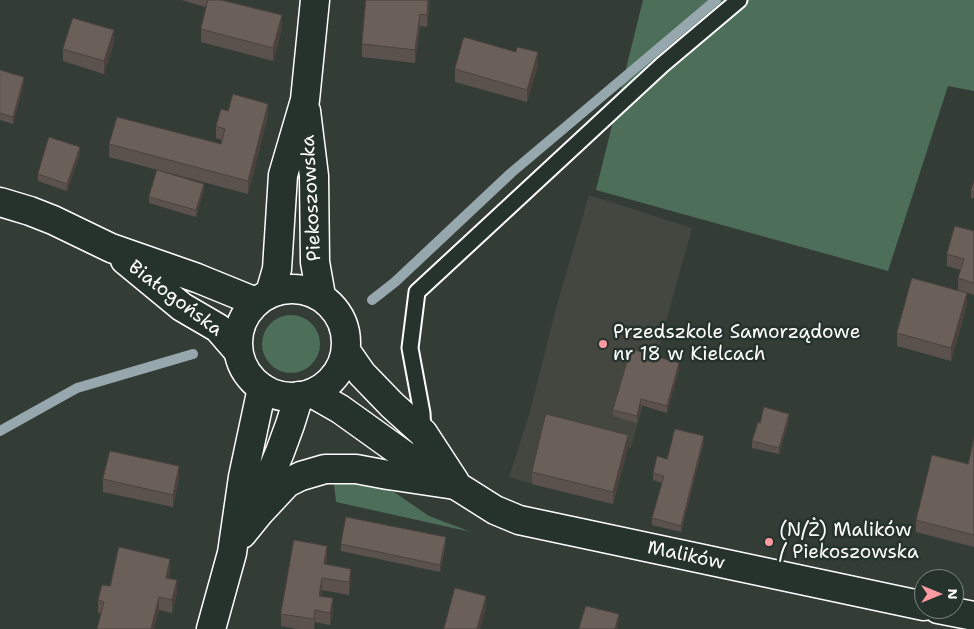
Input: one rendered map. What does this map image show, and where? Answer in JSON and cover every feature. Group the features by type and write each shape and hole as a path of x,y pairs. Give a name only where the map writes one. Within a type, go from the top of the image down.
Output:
{"main road":[{"name":"Piekoszowska","path":"263,297 277,270 283,176 305,100 315,0"},
{"name":"Piekoszowska","path":"305,100 314,176 315,262 321,296"},
{"name":"Białogońska","path":"0,202 53,220 111,248 197,278 263,297"},
{"name":"Białogońska","path":"111,248 182,307 218,328 238,351"},
{"path":"287,288 305,290 321,296 336,311 345,330 346,350 343,362 331,381 306,395 286,397 273,394 262,388 250,378 238,351 239,333 245,316 263,297 287,288"},
{"name":"Malików","path":"346,350 362,374 423,433 457,486"},
{"path":"237,544 243,477 262,388"},
{"name":"Malików","path":"306,395 340,409 414,462 495,510 519,520 914,604"},
{"path":"211,629 237,544 266,485 292,419 306,395"},
{"path":"237,544 273,496 287,483 301,476 325,469 356,469 457,486"}],"lane":[{"path":"423,433 422,414 410,348 417,292 662,65 739,0"}],"shaded area":[{"name":"Przedszkole Samorządowe nr 18 w Kielcach","path":"589,195 692,228 631,448 628,447 613,504 509,477 529,415 558,301"}],"green space":[{"path":"643,0 974,0 974,91 948,86 888,271 596,190"},
{"path":"285,315 297,315 312,323 320,338 320,350 312,365 297,373 285,373 270,365 262,350 262,338 270,323"},
{"path":"353,482 394,492 429,516 471,532 336,502 334,484"}],"building":[{"path":"208,0 221,0 282,15 273,48 201,29"},
{"path":"366,0 428,0 427,15 420,14 415,50 362,44"},
{"path":"73,18 114,30 104,61 63,49"},
{"path":"464,37 516,52 517,47 538,52 527,90 455,69"},
{"path":"0,70 24,77 13,117 0,113"},
{"path":"233,94 268,104 248,181 109,144 117,117 221,144 225,129 216,126 221,109 228,111"},
{"path":"49,137 80,147 67,184 38,174"},
{"path":"157,170 204,184 196,210 149,197"},
{"path":"974,181 974,192 971,191"},
{"path":"955,226 974,231 974,283 958,278 964,259 947,254"},
{"path":"912,278 967,293 951,348 897,333"},
{"path":"631,349 679,363 667,406 641,399 637,416 613,410"},
{"path":"764,407 789,414 779,448 752,441 758,422 760,423"},
{"path":"546,414 628,435 613,492 532,472"},
{"path":"675,429 704,436 681,526 652,518 664,476 653,473 657,456 667,459"},
{"path":"974,438 974,535 916,520 932,455 968,464"},
{"path":"110,451 179,466 173,495 103,479"},
{"path":"346,517 446,537 440,565 341,544"},
{"path":"294,540 327,546 324,564 351,569 349,582 322,578 319,596 333,598 330,613 315,610 314,619 281,614"},
{"path":"119,547 170,559 166,578 177,580 172,600 159,597 151,629 97,629 104,602 98,600 102,585 110,586"},
{"path":"455,588 486,596 477,629 444,629"},
{"path":"586,606 619,614 615,629 579,629"}],"waterway":[{"path":"372,300 395,282 511,173 716,0"},
{"path":"0,431 77,388 193,354"}],"place":[{"name":"Przedszkole Samorządowe nr 18 w Kielcach","path":"603,344"},
{"name":"(N/Ż) Malików / Piekoszowska","path":"769,542"}]}
